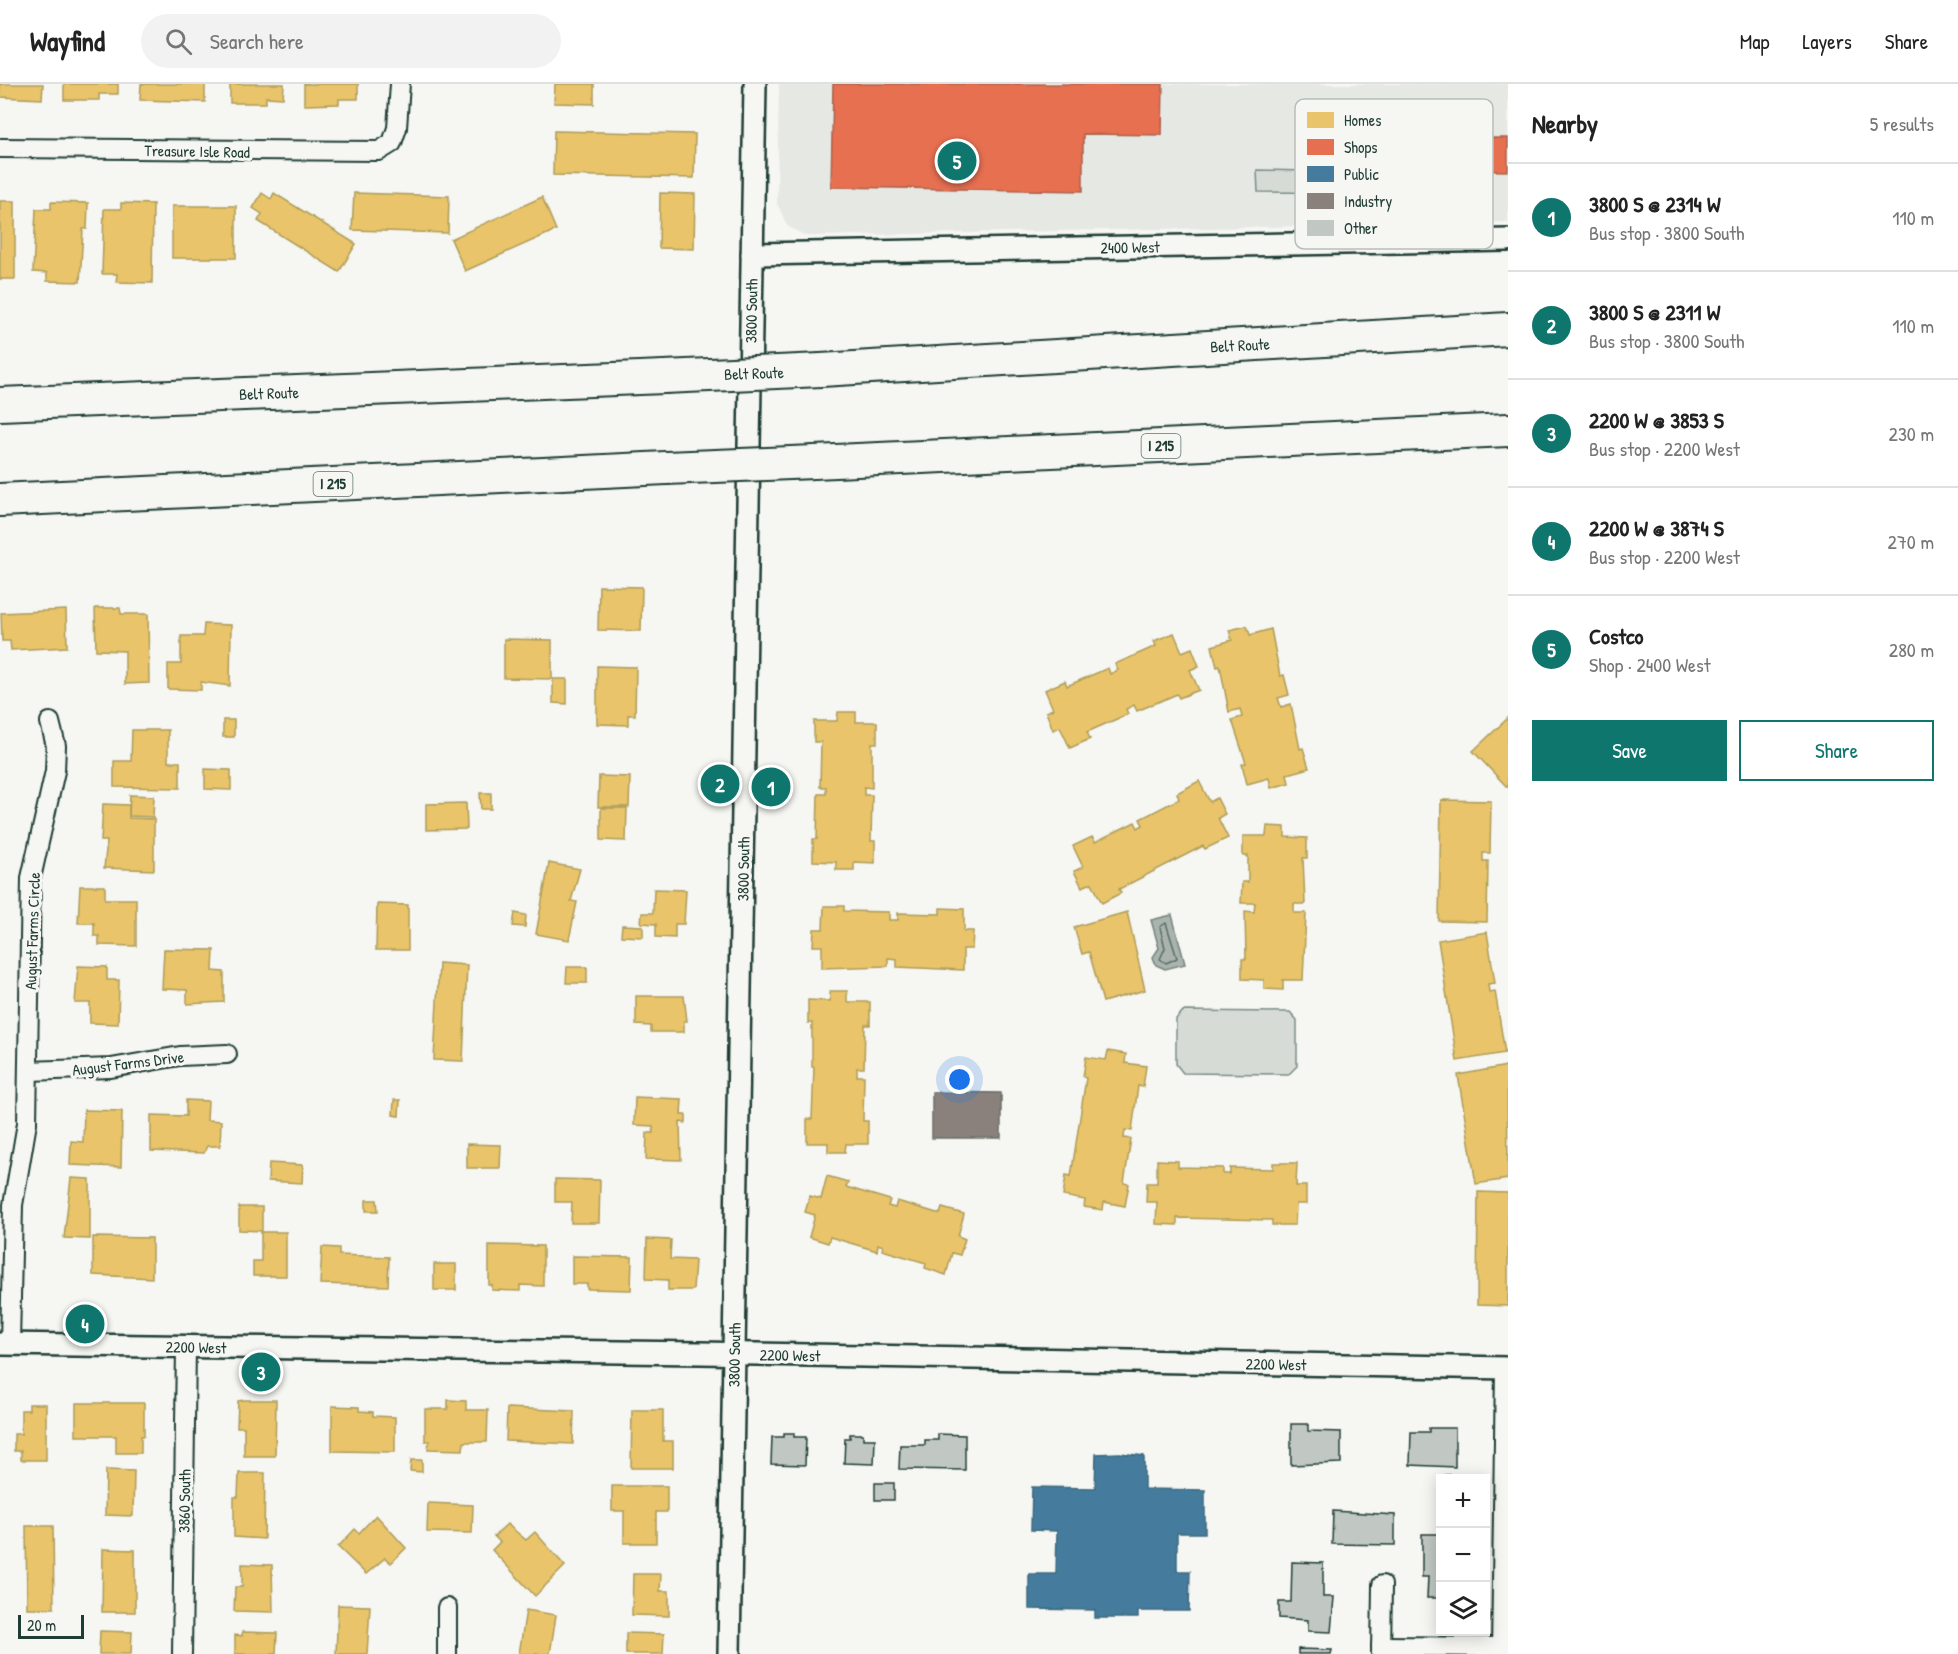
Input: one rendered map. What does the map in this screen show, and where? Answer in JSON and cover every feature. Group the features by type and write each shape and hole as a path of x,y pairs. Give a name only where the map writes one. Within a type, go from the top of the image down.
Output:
{"highway":[{"name":"Belt Route","path":"0,404 822,370 1508,329"},
{"name":"I 215","path":"0,500 1508,430"}],"street":[{"name":"Treasure Isle Road","path":"0,148 363,153 379,151 392,143 398,119 400,84"},
{"name":"3800 South","path":"729,1654 755,84"},
{"name":"2400 West","path":"1493,240 1508,240"},
{"name":"2400 West","path":"752,254 1295,244"},
{"name":"August Farms Circle","path":"5,1344 13,1205 27,1123 31,878 55,771 56,746 50,722"},
{"name":"August Farms Drive","path":"29,1071 111,1068 180,1056 227,1054"},
{"name":"2200 West","path":"5,1344 734,1353 1506,1368"},
{"name":"3860 South","path":"182,1654 186,1347"},
{"path":"1382,1585 1381,1650 1501,1650 1506,1368"},
{"path":"447,1608 447,1654"}],"shaded area":[{"path":"779,84 1508,84 1508,222 1493,222 1493,99 1295,99 1295,226 806,236 787,226 777,203"},
{"path":"1257,170 1295,171 1295,192 1258,192"},
{"path":"1183,1011 1290,1012 1297,1020 1297,1066 1289,1074 1183,1073 1176,1064 1176,1019"}],"water":[{"path":"1172,915 1185,964 1165,969 1156,965 1153,957 1159,948 1151,920"}],"building: Homes":[{"path":"0,84 43,84 42,99 0,97"},
{"path":"64,84 118,84 118,94 99,94 99,100 64,100"},
{"path":"141,84 205,84 205,102 140,100"},
{"path":"230,84 284,84 283,98 266,97 266,103 230,103"},
{"path":"304,84 358,84 358,99 339,99 339,104 304,105"},
{"path":"555,84 594,84 594,104 554,103"},
{"path":"554,131 695,134 694,178 553,175"},
{"path":"262,193 271,199 274,193 356,244 339,272 258,221 262,214 253,208"},
{"path":"354,193 449,196 448,233 352,230"},
{"path":"660,193 695,194 694,249 659,248"},
{"path":"542,197 556,230 465,271 451,239"},
{"path":"0,201 15,201 15,279 0,279"},
{"path":"51,202 88,203 87,229 83,229 80,282 47,281 47,273 33,272 36,209 51,209"},
{"path":"121,203 153,204 152,283 116,282 117,274 102,274 104,209 121,209"},
{"path":"172,206 236,206 236,258 172,258"},
{"path":"599,586 642,587 641,631 598,630"},
{"path":"95,608 120,608 121,614 148,614 149,683 125,684 125,651 96,650"},
{"path":"66,610 67,647 11,650 10,641 2,641 1,613"},
{"path":"204,624 231,625 230,686 201,682 201,690 168,689 168,664 181,664 181,636 203,636"},
{"path":"1247,626 1250,635 1271,629 1280,676 1284,675 1289,695 1278,698 1281,707 1291,704 1300,749 1303,748 1309,768 1287,774 1289,783 1271,788 1269,778 1247,784 1242,764 1246,763 1232,720 1242,717 1240,709 1229,712 1220,666 1217,667 1212,646 1232,640 1229,630"},
{"path":"1174,633 1182,652 1192,648 1199,666 1190,670 1199,690 1179,698 1177,694 1137,711 1134,705 1126,709 1128,714 1087,732 1090,739 1070,748 1060,727 1053,730 1046,712 1053,709 1045,690 1065,681 1067,686 1108,668 1110,674 1118,670 1115,664 1156,646 1154,641"},
{"path":"504,639 552,640 552,679 504,678"},
{"path":"597,666 636,667 635,715 628,715 628,725 597,724"},
{"path":"553,679 567,679 567,704 553,703"},
{"path":"838,712 856,712 856,722 877,722 877,743 872,743 872,788 864,787 864,795 872,795 871,841 875,841 875,863 854,862 854,870 836,870 836,862 813,861 813,839 817,839 818,794 826,794 826,787 820,787 821,742 814,742 814,721 837,721"},
{"path":"1508,718 1508,787 1507,787 1473,751"},
{"path":"223,720 234,720 234,737 223,737"},
{"path":"132,730 168,730 168,762 180,762 180,788 114,787 114,761 131,761"},
{"path":"205,769 231,770 231,790 205,789"},
{"path":"599,776 630,777 629,807 598,807"},
{"path":"1199,781 1210,802 1217,798 1225,814 1218,818 1228,838 1205,849 1203,846 1119,889 1121,893 1102,903 1092,883 1082,887 1074,871 1083,867 1073,846 1092,837 1095,842 1135,822 1138,828 1143,825 1140,819 1179,799 1177,793"},
{"path":"480,793 491,793 491,809 481,809"},
{"path":"130,795 154,796 153,817 129,816"},
{"path":"1441,800 1491,801 1490,853 1483,853 1483,861 1488,861 1487,922 1439,921"},
{"path":"466,803 467,829 426,830 426,804"},
{"path":"103,804 129,805 129,818 154,819 154,870 104,868 107,841 101,841"},
{"path":"601,808 627,808 626,841 601,840"},
{"path":"1267,826 1285,827 1285,837 1307,838 1307,858 1303,858 1305,904 1294,904 1294,913 1306,913 1303,980 1283,980 1283,990 1264,989 1264,980 1242,979 1242,959 1246,959 1245,911 1254,912 1255,903 1241,903 1242,882 1248,882 1248,856 1243,856 1243,836 1266,836"},
{"path":"549,863 580,869 571,901 577,902 569,940 536,934"},
{"path":"80,886 105,886 105,899 136,899 136,946 99,945 99,936 94,936 94,923 78,923"},
{"path":"654,889 686,890 684,924 675,924 675,938 656,937 656,924 641,923 642,913 653,913"},
{"path":"377,904 408,905 408,950 376,950"},
{"path":"824,906 844,906 844,911 889,912 889,920 898,920 898,913 940,914 940,908 964,909 964,931 973,931 972,949 963,949 963,970 897,967 897,959 888,958 888,966 822,968 822,946 813,946 814,929 823,929"},
{"path":"1127,912 1145,990 1103,1002 1089,952 1082,954 1074,927"},
{"path":"515,913 526,915 525,927 513,926"},
{"path":"622,925 643,926 643,937 621,936"},
{"path":"1487,932 1495,983 1488,984 1489,992 1495,991 1505,1053 1457,1061 1438,940"},
{"path":"164,949 214,950 213,971 224,972 224,1002 187,1004 187,990 162,989"},
{"path":"439,963 467,965 463,1061 434,1060"},
{"path":"78,966 107,967 107,980 119,980 118,1024 90,1023 90,1003 75,1003"},
{"path":"567,967 587,967 587,983 566,983"},
{"path":"830,991 847,991 847,1002 870,1002 870,1025 865,1025 864,1068 857,1068 857,1076 864,1076 863,1121 868,1121 868,1144 846,1144 845,1152 828,1152 828,1143 807,1143 807,1119 812,1119 814,1067 812,1067 812,1023 808,1023 808,1000 830,1001"},
{"path":"636,996 684,996 687,1021 684,1021 684,1032 651,1032 651,1026 636,1025"},
{"path":"1108,1051 1126,1054 1125,1063 1146,1066 1143,1087 1138,1086 1132,1131 1125,1130 1124,1138 1131,1139 1124,1183 1129,1184 1125,1206 1104,1202 1103,1210 1084,1207 1085,1200 1063,1196 1066,1175 1071,1176 1086,1078 1083,1077 1086,1057 1106,1060"},
{"path":"1507,1066 1508,1179 1476,1184 1458,1075"},
{"path":"635,1097 682,1099 681,1115 686,1115 686,1123 680,1122 681,1160 646,1159 647,1133 653,1133 653,1126 634,1125"},
{"path":"186,1100 208,1101 207,1120 221,1121 220,1146 207,1146 204,1153 151,1151 151,1115 186,1116"},
{"path":"394,1100 400,1100 399,1116 393,1115"},
{"path":"84,1110 122,1111 121,1167 70,1165 71,1141 83,1142"},
{"path":"467,1144 501,1145 500,1168 467,1168"},
{"path":"1157,1160 1178,1161 1178,1167 1223,1168 1223,1174 1230,1174 1230,1168 1273,1169 1273,1163 1297,1163 1296,1186 1306,1186 1306,1204 1296,1204 1295,1225 1272,1225 1272,1220 1177,1218 1177,1225 1156,1224 1157,1202 1146,1202 1147,1183 1157,1183"},
{"path":"269,1163 303,1165 302,1183 268,1181"},
{"path":"827,1176 848,1182 846,1187 890,1200 888,1206 895,1208 897,1201 940,1214 942,1208 964,1214 958,1236 965,1239 960,1255 952,1253 946,1275 925,1268 926,1263 882,1250 883,1246 878,1244 877,1251 830,1237 828,1243 809,1237 815,1215 805,1212 810,1196 821,1199"},
{"path":"71,1178 90,1179 90,1239 64,1238"},
{"path":"555,1179 600,1180 599,1223 571,1223 572,1202 555,1202"},
{"path":"1478,1192 1508,1193 1508,1306 1477,1305"},
{"path":"366,1200 377,1200 378,1211 366,1211"},
{"path":"239,1207 262,1207 262,1231 239,1230"},
{"path":"261,1232 286,1232 286,1276 253,1276 253,1261 261,1261"},
{"path":"93,1237 152,1238 152,1278 93,1275"},
{"path":"647,1239 671,1240 670,1259 695,1260 693,1290 668,1290 668,1280 646,1279"},
{"path":"489,1245 543,1246 543,1286 520,1285 520,1291 492,1290 492,1285 489,1285"},
{"path":"322,1247 339,1248 339,1255 389,1257 388,1286 320,1284"},
{"path":"572,1256 632,1257 631,1290 587,1289 587,1284 572,1284"},
{"path":"434,1264 456,1264 456,1290 434,1290"},
{"path":"276,1400 275,1456 244,1456 244,1427 237,1427 238,1401"},
{"path":"448,1400 466,1401 466,1410 488,1410 487,1442 464,1442 463,1450 428,1449 429,1441 425,1441 425,1409 448,1409"},
{"path":"76,1403 144,1403 144,1436 141,1436 141,1453 116,1453 116,1436 76,1436"},
{"path":"29,1404 46,1404 46,1460 21,1460 21,1451 14,1451 14,1434 21,1434 21,1410 29,1410"},
{"path":"332,1406 359,1407 359,1411 373,1412 373,1416 395,1417 395,1452 332,1451"},
{"path":"507,1408 574,1411 573,1444 506,1441"},
{"path":"632,1410 663,1410 663,1441 673,1441 673,1468 631,1468"},
{"path":"411,1460 422,1460 422,1472 410,1471"},
{"path":"106,1470 134,1471 133,1516 105,1515"},
{"path":"239,1473 265,1473 264,1539 234,1537 234,1497 238,1497"},
{"path":"612,1486 667,1486 667,1512 656,1512 656,1543 624,1543 624,1511 612,1511"},
{"path":"428,1503 473,1505 472,1533 427,1532"},
{"path":"376,1515 406,1548 391,1563 385,1558 366,1574 338,1547 355,1529 359,1533"},
{"path":"507,1524 526,1540 535,1532 565,1566 535,1596 492,1550 500,1542 494,1536"},
{"path":"26,1526 53,1526 54,1608 27,1608"},
{"path":"103,1549 135,1550 135,1612 102,1612"},
{"path":"242,1564 272,1565 273,1612 234,1611 235,1587 242,1587"},
{"path":"633,1574 661,1574 660,1591 669,1591 669,1616 632,1615"},
{"path":"338,1605 370,1606 367,1654 336,1654"},
{"path":"526,1610 556,1615 550,1654 519,1654"},
{"path":"100,1631 132,1632 131,1654 99,1654"},
{"path":"242,1632 277,1633 276,1654 235,1654 235,1635 242,1636"},
{"path":"626,1633 664,1634 663,1654 626,1654"}],"building: Shops":[{"path":"833,84 1163,84 1162,135 1083,134 1083,191 831,187"},
{"path":"1493,138 1508,138 1508,171 1493,171"}],"building: Public":[{"path":"1120,1453 1144,1456 1144,1489 1205,1490 1205,1533 1177,1533 1177,1571 1190,1571 1189,1611 1138,1611 1138,1618 1095,1618 1095,1610 1029,1609 1029,1574 1056,1574 1057,1531 1031,1530 1032,1487 1095,1488 1096,1454"}],"building: Industry":[{"path":"932,1092 1001,1093 1001,1138 932,1138"}],"building: Other":[{"path":"1291,1424 1308,1424 1308,1431 1341,1432 1341,1463 1291,1465"},
{"path":"1429,1428 1455,1428 1455,1467 1410,1465 1411,1432 1429,1432"},
{"path":"784,1433 794,1433 794,1437 806,1437 805,1465 771,1464 772,1437 784,1437"},
{"path":"850,1434 863,1434 863,1439 875,1439 874,1464 844,1463 845,1438 850,1438"},
{"path":"938,1434 965,1435 965,1470 899,1469 900,1445 925,1445 925,1440 938,1440"},
{"path":"875,1483 894,1483 894,1500 875,1500"},
{"path":"1333,1511 1395,1515 1395,1545 1332,1544"},
{"path":"1422,1534 1436,1534 1436,1598 1427,1598 1428,1577 1422,1577"},
{"path":"1292,1562 1323,1563 1323,1597 1334,1597 1331,1632 1308,1631 1308,1620 1279,1618 1279,1602 1291,1602"},
{"path":"1298,1649 1332,1650 1331,1654 1298,1654"}],"place":[{"name":"Costco","path":"957,161"},
{"name":"3800 S @ 2311 W","path":"720,784"},
{"name":"3800 S @ 2314 W","path":"771,787"},
{"name":"2200 W @ 3874 S","path":"85,1324"},
{"name":"2200 W @ 3853 S","path":"261,1372"}]}
